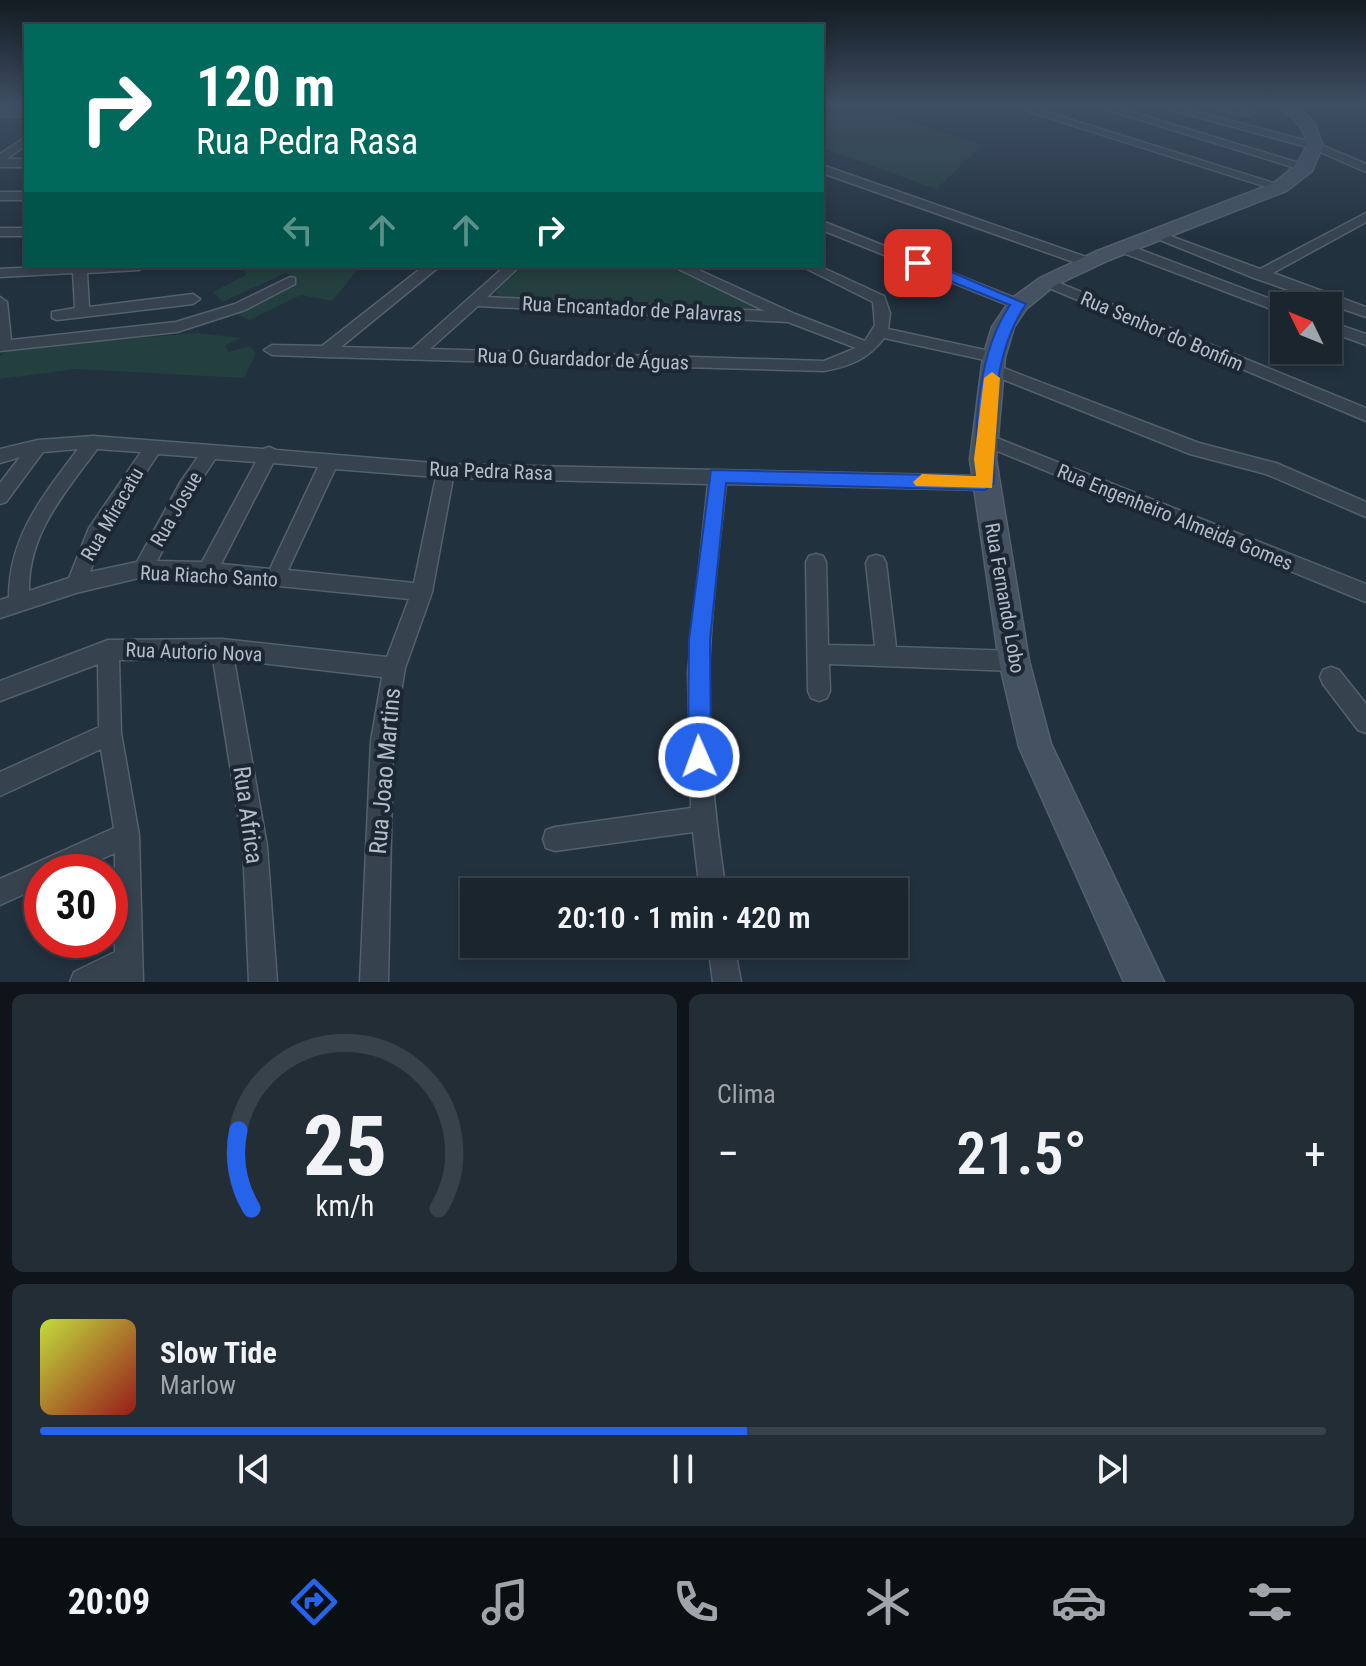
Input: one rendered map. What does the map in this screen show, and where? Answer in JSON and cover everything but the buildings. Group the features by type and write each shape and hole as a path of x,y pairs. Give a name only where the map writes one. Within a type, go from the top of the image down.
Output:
{"main road":[{"name":"Rua Fernando Lobo","path":"1144,982 1035,747 1014,661 985,483 984,439 994,363 1003,327 1018,304 1047,282 1087,262 1280,187 1306,167 1313,151"}],"street":[{"path":"1162,151 1280,187"},
{"path":"1251,151 1306,167"},
{"path":"1326,151 1366,168"},
{"path":"0,161 24,163"},
{"path":"824,170 1087,262"},
{"path":"0,196 24,196"},
{"path":"1259,275 1366,217"},
{"path":"824,226 1018,304"},
{"path":"0,232 24,232"},
{"path":"1157,236 1358,310 1366,298"},
{"path":"1123,248 1270,304"},
{"path":"0,273 79,268 82,313"},
{"path":"325,352 430,268"},
{"path":"416,354 511,268"},
{"path":"683,268 790,317 870,348 878,332 883,307 879,299 812,268"},
{"path":"0,302 2,346 177,327 229,311 290,281"},
{"name":"Rua Senhor do Bonfim","path":"1047,282 1366,415"},
{"path":"57,315 193,299"},
{"name":"Rua Encantador de Palavras","path":"473,301 790,317"},
{"path":"1342,331 1366,340"},
{"path":"878,332 994,363 1196,449 1270,468 1366,510"},
{"name":"Rua O Guardador de Águas","path":"272,350 824,366 844,364 870,348"},
{"name":"Rua Engenheiro Almeida Gomes","path":"984,439 1366,593"},
{"path":"9,606 22,549 30,529 93,442"},
{"name":"Rua Pedra Rasa","path":"0,456 38,446 93,442 269,454 446,471 985,483"},
{"path":"0,497 38,446"},
{"name":"Rua Miracatu","path":"76,584 86,550 154,446"},
{"name":"Rua Josue","path":"143,569 187,486 212,450"},
{"path":"208,571 269,454"},
{"path":"275,578 330,460"},
{"name":"Rua Joao Martins","path":"374,982 382,741 394,668 422,592 446,471"},
{"path":"711,878 701,819 700,640 718,475"},
{"path":"816,562 819,691"},
{"path":"876,563 887,656"},
{"name":"Rua Riacho Santo","path":"9,606 76,584 143,569 208,571 422,592"},
{"name":"Rua Autorio Nova","path":"0,691 108,650 222,649 394,668"},
{"name":"Rua Africa","path":"222,649 255,846 263,982"},
{"path":"84,982 129,970 127,835 110,733 108,650"},
{"path":"818,654 1014,661"},
{"path":"1331,677 1366,722"},
{"path":"0,784 110,733"},
{"path":"555,839 701,819"},
{"path":"84,854 127,835"},
{"path":"0,892 24,881"},
{"path":"723,958 727,982"}],"green space":[{"path":"830,151 977,151 936,189"},
{"path":"244,268 359,268 332,301 301,295 249,320 236,314 297,278 286,273 222,302 213,292 246,275"},
{"path":"521,268 671,268 757,306 753,310 499,297 495,292"},
{"path":"196,333 242,338 226,345 228,352 250,346 256,353 244,378 76,369 0,379 0,356 8,349"}],"slow traffic":[{"path":"922,482 985,483 984,439 992,378"}],"route":[{"path":"699,757 697,695 700,640 718,475 985,483 984,439 994,357 1003,327 1018,304 918,263"}]}
